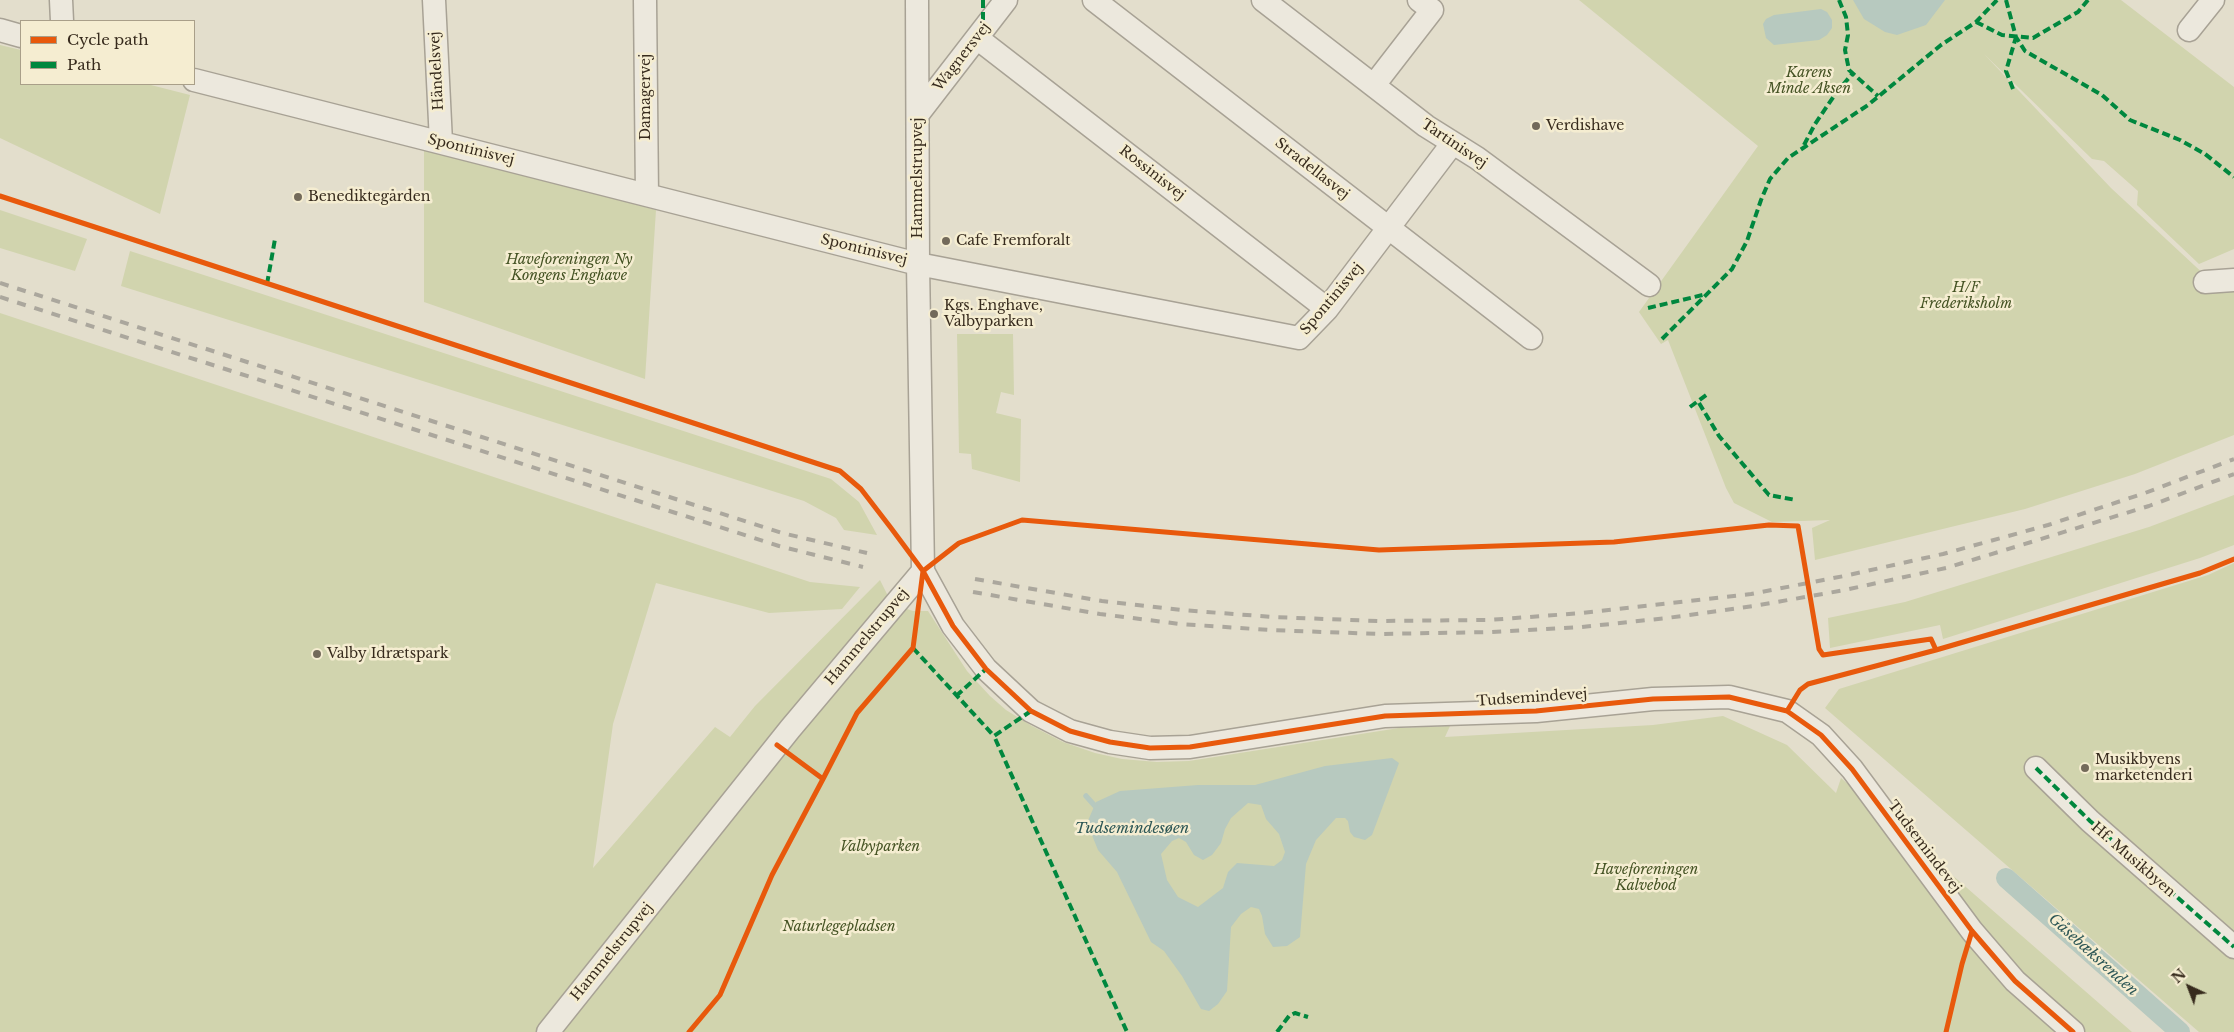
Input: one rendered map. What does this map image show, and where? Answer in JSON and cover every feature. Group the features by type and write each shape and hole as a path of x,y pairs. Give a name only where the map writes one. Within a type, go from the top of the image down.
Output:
{"street":[{"path":"61,0 62,20"},
{"name":"Händelsvej","path":"434,0 441,142"},
{"name":"Damagervej","path":"645,0 647,195"},
{"name":"Hammelstrupvej","path":"548,1032 786,734 923,571 918,264 918,0"},
{"name":"Wagnersvej","path":"918,114 1006,0"},
{"name":"Stradellasvej","path":"1094,0 1531,338"},
{"name":"Tartinisvej","path":"1262,0 1452,144 1477,158 1649,285"},
{"path":"1374,85 1432,10 1419,0"},
{"path":"2190,30 2213,0"},
{"path":"0,30 20,36"},
{"name":"Rossinisvej","path":"977,38 1327,309"},
{"name":"Spontinisvej","path":"195,80 918,264 1299,338 1327,309 1452,144"},
{"path":"2205,282 2234,280"},
{"name":"Tudsemindevej","path":"923,571 953,626 986,669 1031,711 1070,731 1110,742 1150,748 1190,746 1385,716 1536,711 1653,699 1729,697 1788,711 1821,735 1852,769 1972,931 2015,981 2073,1032"},
{"name":"Hf. Musikbyen","path":"2036,768 2090,821 2234,948"}],"green space":[{"path":"1579,0 2121,0 2234,87 2234,249 2199,264 2137,205 2138,191 2104,161 2092,159 1984,54 2111,188 2208,278 2234,273 2234,435 2135,474 2025,509 1815,560 1812,528 1830,520 1772,522 1734,503 1726,488 1668,340 1661,344 1639,312 1758,146"},
{"path":"0,45 20,50 20,85 151,85 190,95 160,214 0,138"},
{"name":"Haveforeningen Ny Kongens Enghave","path":"424,146 656,210 645,379 424,302"},
{"path":"0,210 87,239 75,271 0,248"},
{"path":"130,251 831,479 859,502 877,535 844,530 836,518 804,501 121,286"},
{"path":"0,313 810,582 860,587 842,609 769,613 656,583 613,724 593,868 715,727 730,737 755,706 880,580 888,596 901,607 913,611 928,611 967,671 1006,710 1063,742 1095,753 1122,759 1157,762 1189,761 1399,728 1450,726 1445,737 1653,725 1723,716 1787,745 1836,793 1841,778 2132,1032 0,1032"},
{"path":"957,334 1013,334 1014,395 1001,392 996,413 1021,419 1020,482 972,469 971,454 959,453"},
{"path":"2234,495 2234,545 2200,558 1943,639 1940,625 1830,648 1828,618 1905,602 2149,527"},
{"path":"2234,563 2234,1032 2199,1032 1825,708 1839,689 2208,575"}],"water":[{"path":"1853,0 1945,0 1926,25 1897,35 1885,32 1864,19"},
{"path":"1821,9 1827,12 1832,20 1832,28 1827,35 1819,40 1774,45 1766,38 1763,24 1766,19 1774,15"},
{"name":"Tudsemindesøen","path":"1392,758 1399,763 1372,835 1365,840 1354,837 1350,832 1348,821 1345,818 1336,818 1316,840 1306,864 1300,937 1287,946 1273,947 1265,934 1259,909 1251,907 1241,914 1231,927 1227,991 1218,1004 1209,1011 1201,1009 1182,976 1164,951 1151,942 1117,872 1098,850 1087,823 1096,802 1120,791 1198,785 1255,785 1325,766","holes":["1248,803 1261,805 1266,819 1279,834 1285,852 1282,860 1274,866 1237,863 1228,872 1223,888 1198,907 1178,897 1167,880 1161,854 1172,841 1179,838 1186,842 1194,855 1203,860 1212,855 1221,843 1231,818"]}],"waterway":[{"path":"1086,796 1095,806"},
{"name":"Gåsebæksrenden","path":"2006,878 2180,1032"}],"railway":[{"path":"0,283 782,533 867,553"},
{"path":"0,297 779,546 863,567"},
{"path":"975,579 1102,601 1181,610 1273,617 1378,621 1489,620 1582,613 1751,594 1943,554 2048,525 2145,493 2234,459"},
{"path":"973,592 1100,614 1180,624 1270,630 1379,634 1492,632 1582,627 1754,606 1845,590 1946,568 2149,506 2234,474"}],"marked path":[{"path":"983,0 983,29"},
{"path":"1839,0 1846,17 1848,35 1845,50 1849,70 1878,96"},
{"path":"1662,339 1732,269 1747,241 1770,179 1788,158 1868,105 1941,45 1976,22 1997,0"},
{"path":"2006,0 2016,37 2025,51 2102,95 2130,120 2180,140 2205,154 2234,177"},
{"path":"1976,22 2002,35 2033,38 2078,12 2088,0"},
{"path":"2013,89 2006,71 2016,37"},
{"path":"1804,145 1815,124 1836,93 1853,73"},
{"path":"267,284 275,239"},
{"path":"1648,308 1707,294"},
{"path":"1690,407 1709,393"},
{"path":"1699,403 1719,436 1769,495 1796,500"},
{"path":"913,648 994,736"},
{"path":"956,696 986,669"},
{"path":"1031,711 994,736 1127,1032"},
{"path":"2036,768 2090,821 2234,947"},
{"path":"1277,1032 1289,1016 1295,1013 1308,1017"}],"cycle path":[{"path":"0,196 840,471 861,489 923,571 953,626 986,669 1031,711 1070,731 1110,742 1150,748 1190,747 1385,716 1536,711 1653,699 1729,697 1787,711 1821,735 1852,769 1972,931 2015,981 2073,1032"},
{"path":"823,779 857,713 913,648 923,571 959,543 1022,520 1379,550 1614,542 1769,525 1798,526 1819,649 1823,655 1931,639 1936,650"},
{"path":"1787,711 1800,690 1808,684 1936,650 2200,573 2234,559"},
{"path":"689,1032 720,995 772,875 823,779 777,745"},
{"path":"1946,1032 1972,931"}],"place":[{"name":"Verdishave","path":"1536,126"},
{"name":"Benediktegården","path":"298,197"},
{"name":"Cafe Fremforalt","path":"946,241"},
{"name":"Kgs. Enghave, Valbyparken","path":"934,314"},
{"name":"Valby Idrætspark","path":"317,654"},
{"name":"Musikbyens marketenderi","path":"2085,768"}],"park label":[{"name":"Karens Minde Aksen","path":"1809,82"},
{"name":"H/F Frederiksholm","path":"1966,296"},
{"name":"Valbyparken","path":"880,847"},
{"name":"Haveforeningen Kalvebod","path":"1646,878"},
{"name":"Naturlegepladsen","path":"839,927"}]}
